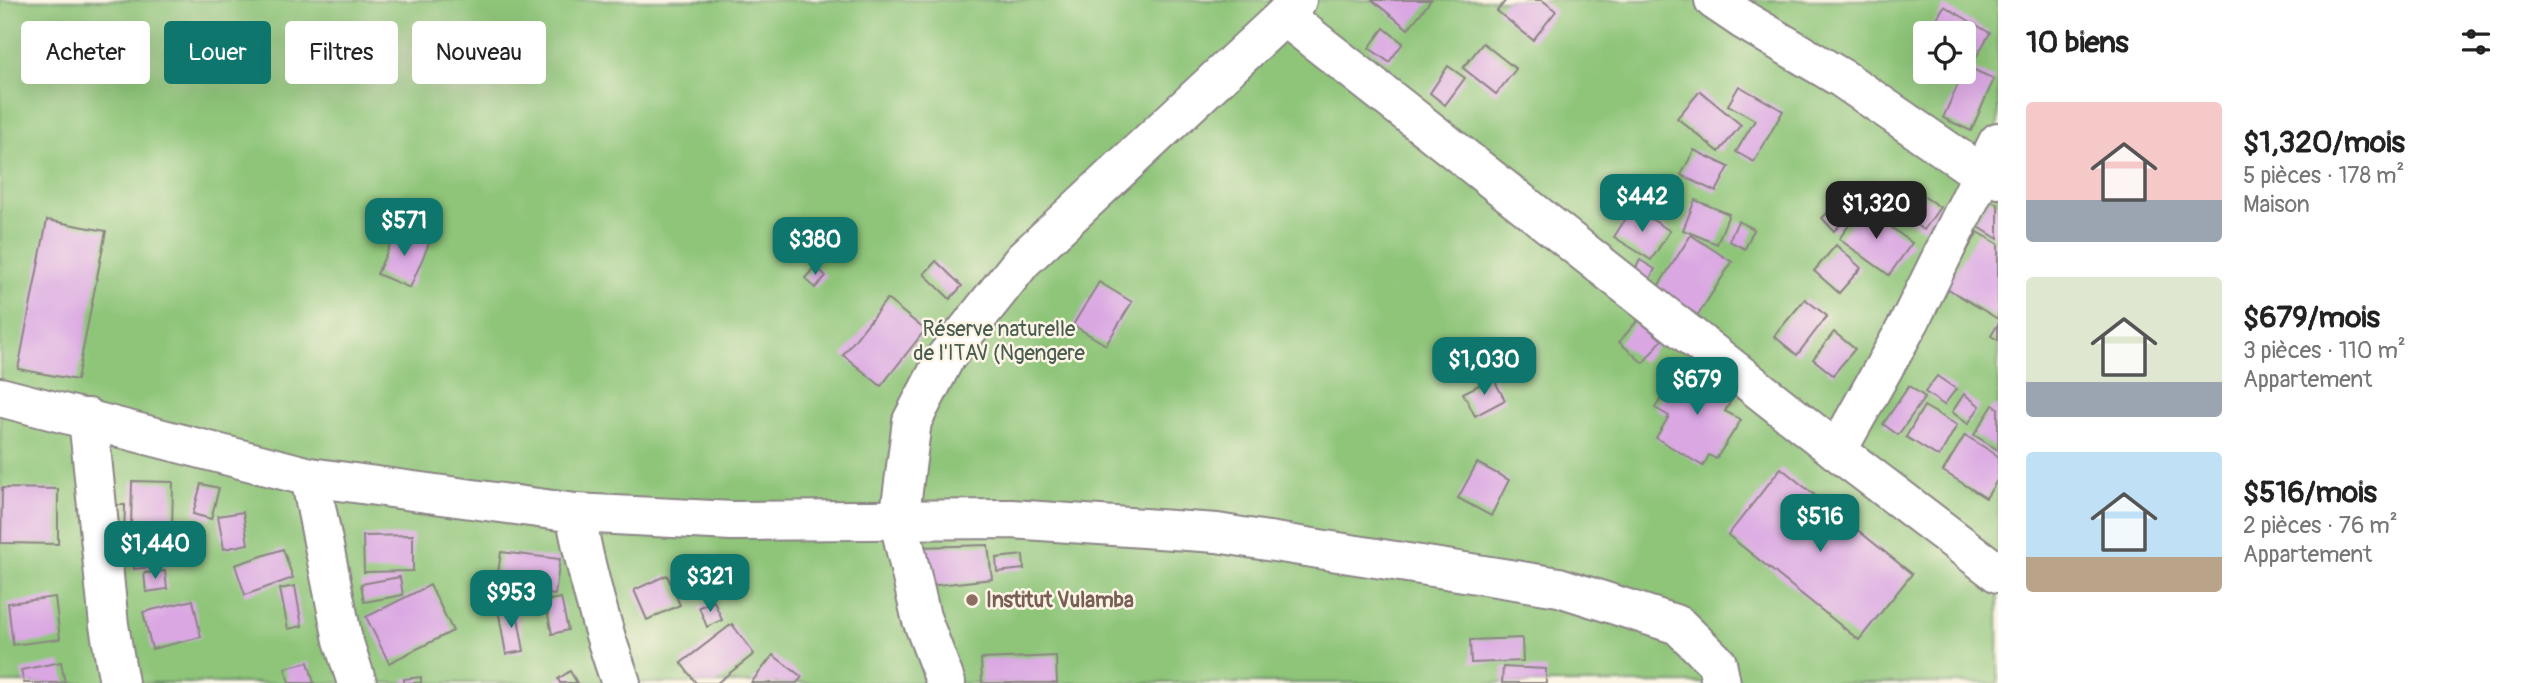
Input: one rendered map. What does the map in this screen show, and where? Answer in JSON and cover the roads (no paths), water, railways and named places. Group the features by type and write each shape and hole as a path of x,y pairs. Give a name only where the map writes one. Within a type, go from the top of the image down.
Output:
{"street":[{"path":"1714,0 1745,22 1993,165 1837,451"},
{"path":"946,683 920,617 899,521 912,421 945,358 1023,260 1290,8 1837,451 1998,573"},
{"path":"0,397 310,477 575,513 732,521 1011,519 1217,533 1559,587 1678,625 1717,663 1721,683"},
{"path":"88,418 109,625 119,683"},
{"path":"310,477 343,640 357,683"},
{"path":"575,513 597,609 621,683"}],"place":[{"name":"Institut Vulamba","path":"972,600"}],"park label":[{"name":"Réserve naturelle de l'ITAV (Ngengere","path":"999,341"}]}
